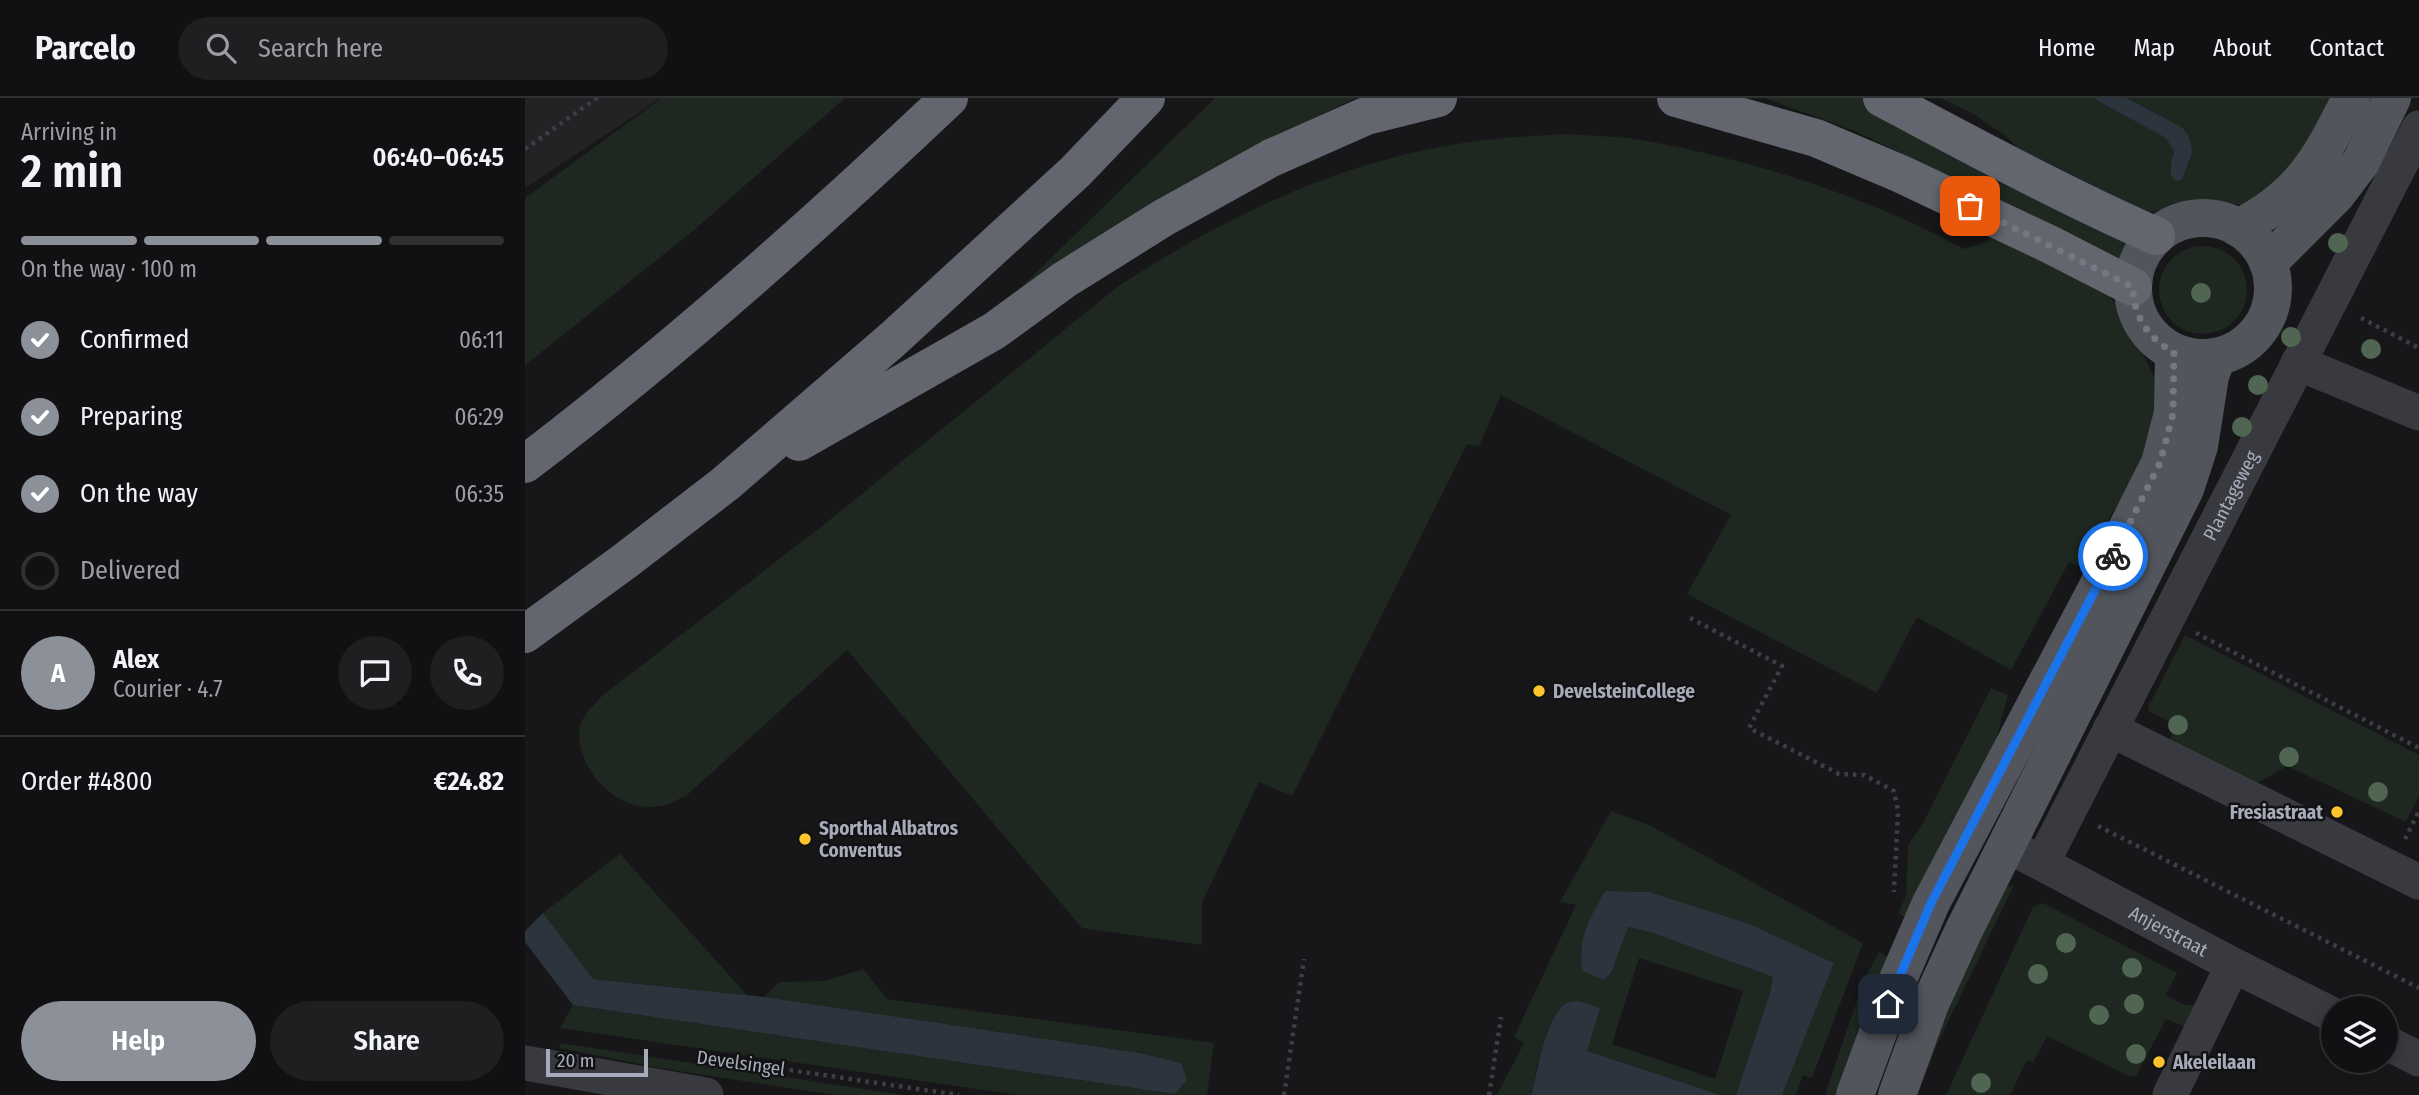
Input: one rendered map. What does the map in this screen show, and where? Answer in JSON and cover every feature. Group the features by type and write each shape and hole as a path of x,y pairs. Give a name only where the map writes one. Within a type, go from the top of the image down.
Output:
{"highway":[{"path":"525,464 577,425 832,209 949,98"},
{"path":"538,625 725,484 903,330 1075,172 1146,98"},
{"path":"725,484 994,331 1064,280 1152,225 1271,158 1366,116 1438,98"},
{"path":"1676,98 1816,138 1914,180 2133,287"},
{"path":"1882,98 2041,182 2157,236"}],"main road":[{"path":"2238,228 2265,212 2307,177 2325,149 2350,98"},
{"path":"2268,263 2336,195 2361,162 2392,98"},
{"path":"2192,219 2216,220 2238,228 2256,243 2268,263 2273,293 2264,322 2245,345 2217,357 2195,358 2174,352 2160,344 2144,326 2136,311 2133,287 2140,259 2157,236 2170,227 2192,219"},
{"path":"1856,1095 1896,984 1931,903 2160,463 2173,414 2174,352"},
{"path":"1897,1095 1930,1004 2185,489 2199,446 2210,376 2217,357"}],"street":[{"name":"Plantageweg","path":"2042,863 2419,128"},
{"path":"2298,363 2419,413"},
{"path":"2111,729 2419,882"},
{"name":"Anjerstraat","path":"2007,845 2321,1009"},
{"path":"2170,1095 2233,965"},
{"path":"2398,1048 2419,1059"},
{"name":"Develsingel","path":"525,1063 706,1095"}],"path":[{"path":"525,149 597,98"},
{"path":"2330,302 2419,348"},
{"path":"1690,618 1781,666 1749,729 1839,774 1864,775 1894,791 1898,811 1894,898"},
{"path":"2167,619 2419,748"},
{"path":"2068,811 2419,988"},
{"path":"1284,1095 1304,959"},
{"path":"1489,1095 1501,1017"},
{"name":"Develsingel","path":"707,1058 959,1095"}],"shaded area":[{"path":"525,98 661,98 525,188"},
{"path":"662,98 845,98 694,230 525,365 525,198"},
{"path":"1215,98 1356,98 1269,140 1012,296"},
{"path":"1764,98 1863,98 2132,239 2119,264 1987,195 1855,131"},
{"path":"1940,98 2093,98 2167,138 2174,151 2169,171 2189,164 2145,109 2126,98 2331,98 2314,132 2287,172 2248,203 2190,204 2146,213 2028,159 2006,136 1972,113"},
{"path":"2093,98 2126,98 2183,128 2190,139 2192,153 2182,179 2176,181 2171,174 2174,151 2166,138"},
{"path":"1567,134 1647,141 1769,170 1849,197 1964,249 1981,244 1994,236 2104,288 2115,303 2131,341 2142,352 2159,387 2144,464 2078,566 2069,562 2011,670 1917,617 1877,693 1687,594 1731,515 1501,395 1479,446 1467,444 1292,796 1259,782 1202,903 1202,945 1082,928 847,650 686,796 660,806 645,807 616,797 593,775 585,761 579,731 584,716 602,696 822,526 1120,285 1247,213 1335,175 1428,149 1488,140"},
{"path":"2203,246 2220,249 2234,259 2244,273 2247,290 2244,307 2234,321 2220,331 2203,334 2186,331 2172,321 2162,307 2159,290 2162,273 2172,259 2186,249"},
{"path":"2185,635 2419,755 2419,796 2406,822 2287,766 2256,784 2169,741 2174,730 2171,728 2173,723 2149,712 2148,707"},
{"path":"1991,688 2008,695 1988,768 1911,921 1898,913 1906,896 1908,845 1923,823"},
{"path":"1611,811 1651,826 1863,943 1812,1078 1803,1075 1796,1095 1782,1095 1834,963 1750,924 1649,892 1605,891 1581,948 1582,971 1612,971 1627,927 1650,932 1773,977 1736,1095 1721,1095 1587,1051 1537,1065 1532,1095 1497,1095 1524,1043 1514,1037 1576,905 1560,902","holes":["1639,958 1743,991 1715,1079 1612,1044"]},
{"path":"620,854 747,995 593,979 543,913"},
{"path":"2014,885 1937,1045 1917,1095 1925,1038 2005,887"},
{"path":"1605,891 1649,892 1750,924 1834,963 1782,1095 1736,1095 1773,977 1650,932 1628,927 1612,971 1604,980 1582,971 1583,938"},
{"path":"2043,903 2177,973 2166,995 2184,1005 2200,1005 2188,1028 2166,1019 2136,1076 2129,1076 2047,1036 2033,1063 2027,1060 2010,1095 1946,1095 2033,907"},
{"path":"543,913 593,979 764,997 1140,1053 1181,1063 1187,1080 1175,1094 573,1005 525,942 525,931"},
{"path":"1879,952 1891,959 1842,1095 1825,1095 1864,980"},
{"path":"863,969 887,999 1214,1043 1207,1095 1017,1095 560,1028 573,1005 1175,1094 1181,1063 1140,1053 764,997 780,982 825,981"},
{"path":"1578,1001 1600,1008 1587,1051 1721,1095 1532,1095 1548,1031 1560,1009 1567,1003"},
{"path":"560,1043 903,1095 834,1095 660,1068 559,1048"}],"way so far":[{"path":"1970,206 2133,287 2136,311 2144,326 2160,344 2174,352 2173,414 2160,463 2113,556"}],"place":[{"name":"DevelsteinCollege","path":"1539,691"},
{"name":"Fresiastraat","path":"2337,812"},
{"name":"Sporthal Albatros Conventus","path":"805,839"},
{"name":"Akeleilaan","path":"2159,1062"}],"route":[{"path":"1888,1004 1931,903 2113,556"}]}
